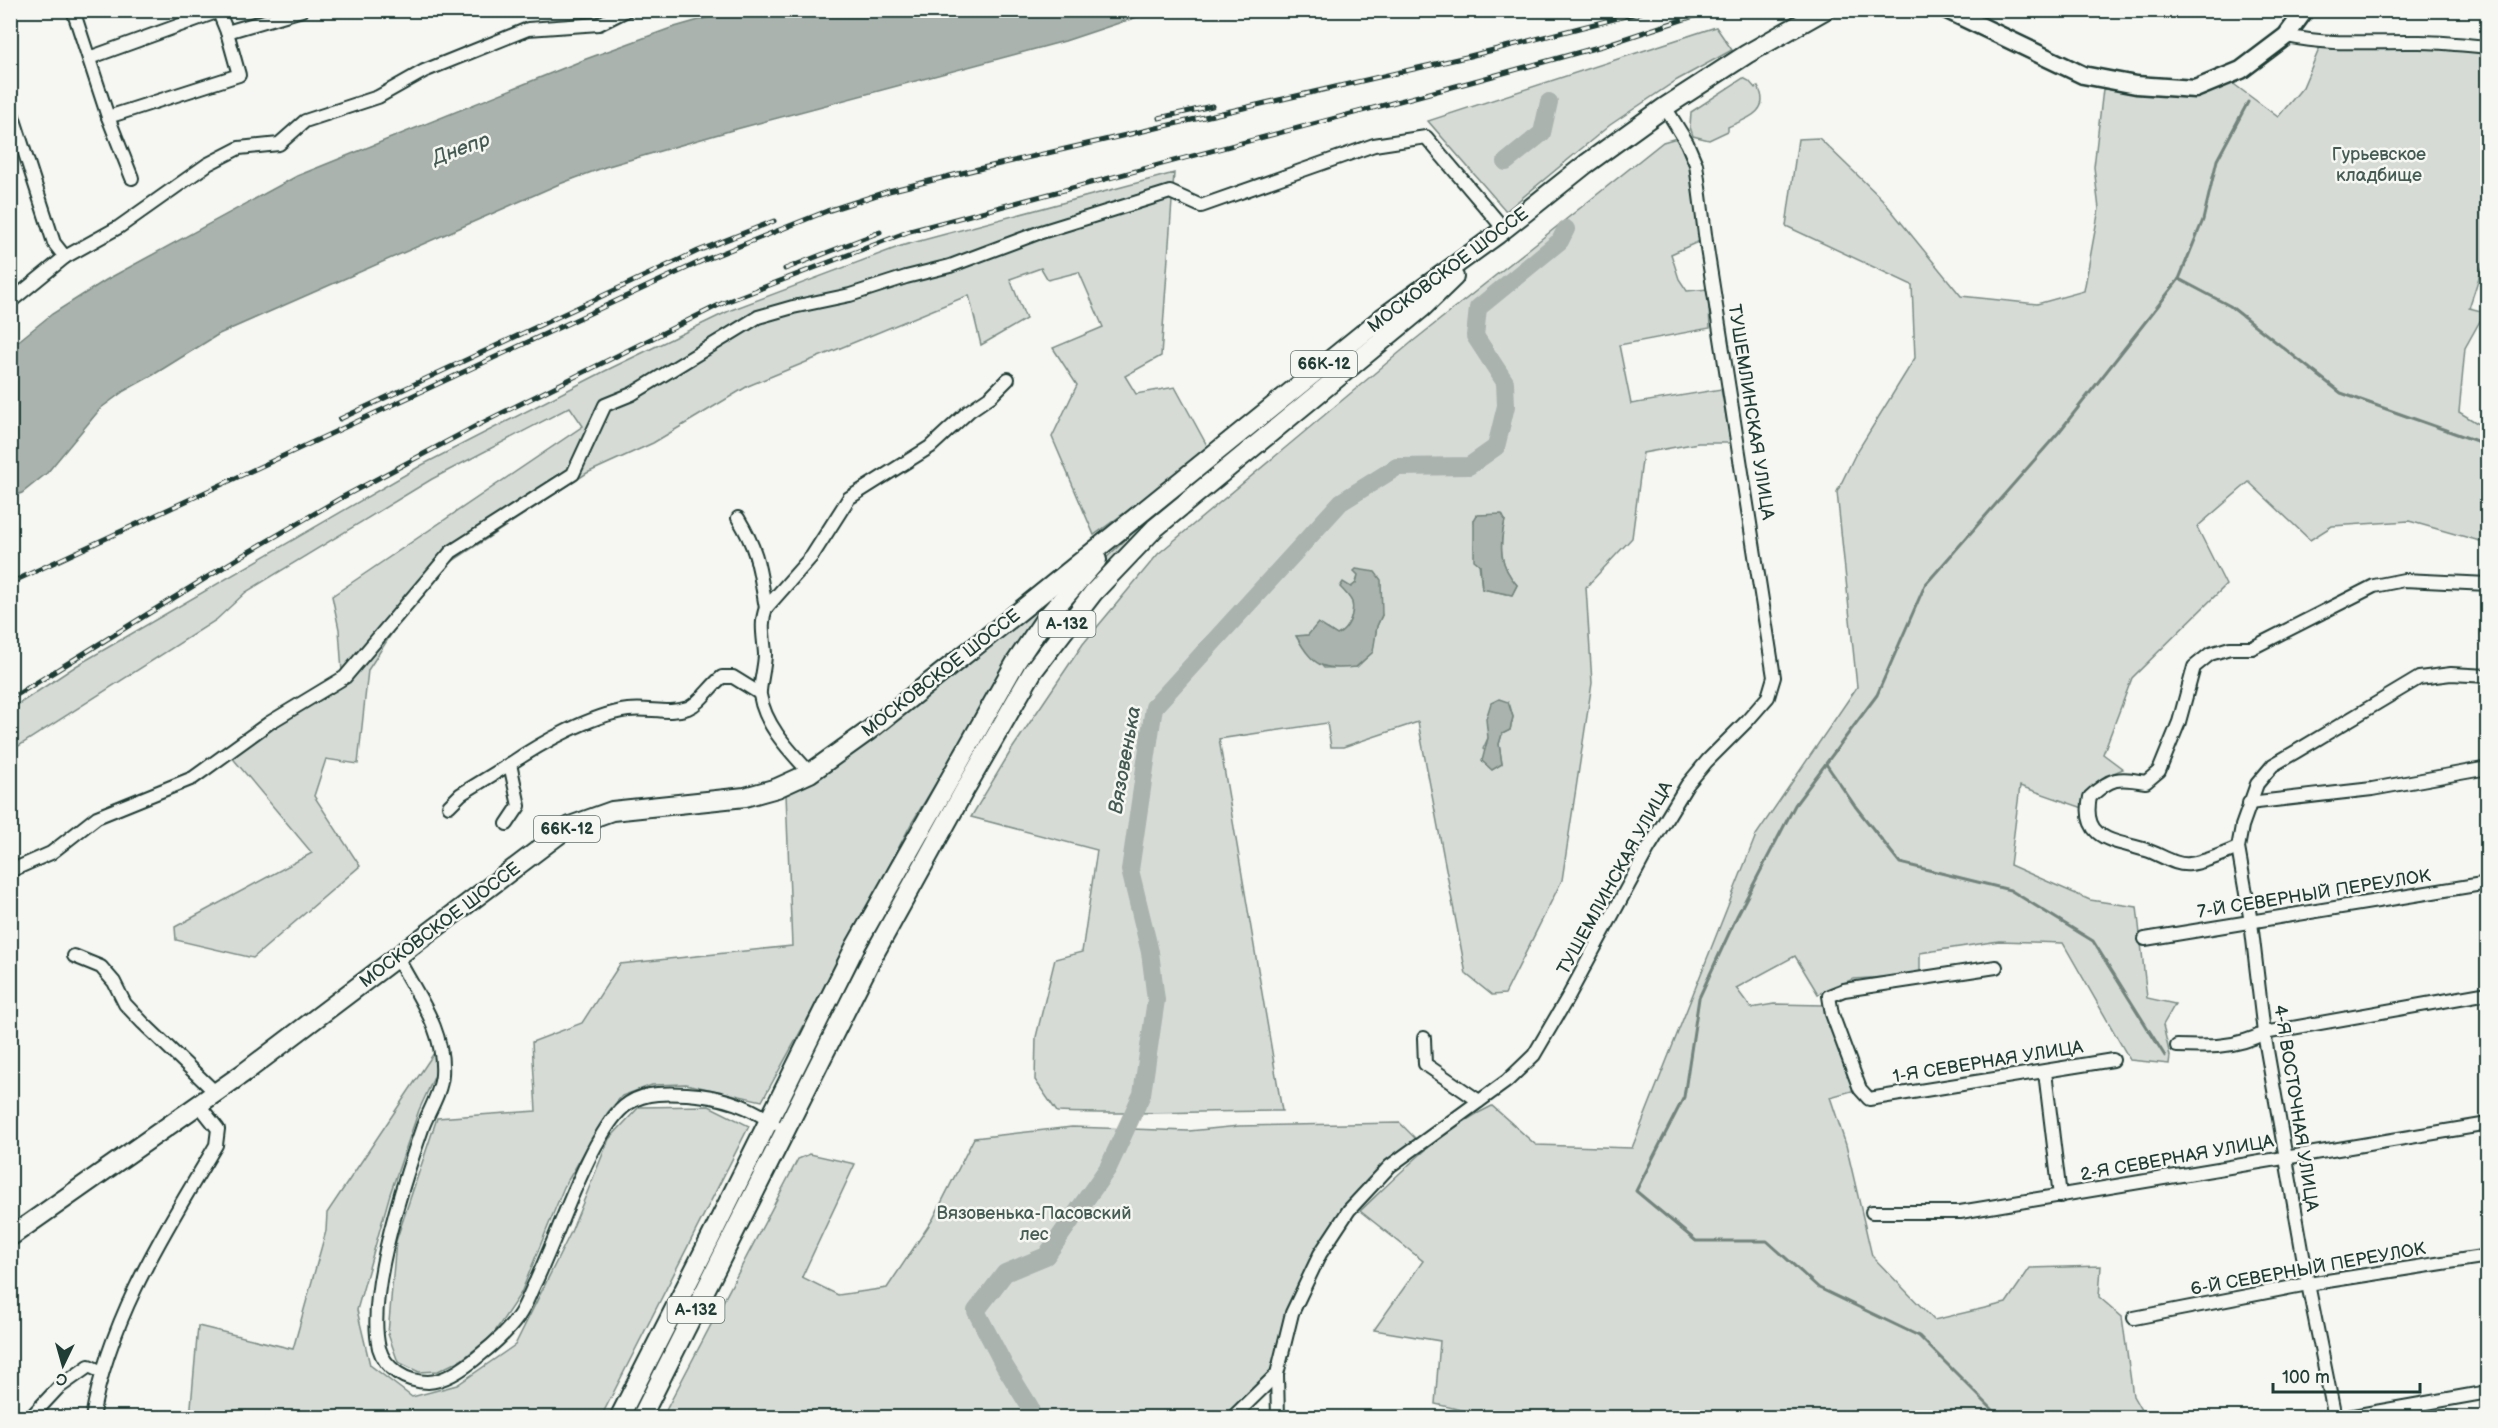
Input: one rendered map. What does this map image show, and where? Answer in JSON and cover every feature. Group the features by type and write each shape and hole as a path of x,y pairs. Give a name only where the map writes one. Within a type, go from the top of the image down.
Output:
{"main road":[{"name":"МОСКОВСКОЕ ШОССЕ","path":"10,1237 216,1093 570,826 612,811 745,796 777,788 810,773 867,732 1020,611 1382,318 1665,107 1747,54 1825,10"},
{"name":"А-132","path":"641,1418 872,958 963,791 1033,671 1064,628 1093,593 1155,528 1422,308 1501,231"},
{"name":"А-132","path":"619,1418 855,947 1016,662 1045,619 1070,589 1154,501"}],"street":[{"path":"72,10 108,117 132,178"},
{"path":"227,32 302,10"},
{"path":"10,302 65,257 118,227 208,164 239,148 279,144 305,121 378,97 424,71 528,29 598,24 627,10"},
{"path":"1947,10 2083,75 2136,85 2195,89 2241,70 2286,36 2305,10"},
{"path":"88,58 218,11 227,32 239,75 108,117"},
{"path":"2286,36 2315,42 2356,44 2421,42 2487,47"},
{"path":"10,107 54,243 65,257"},
{"name":"ТУШЕМЛИНСКАЯ УЛИЦА","path":"1278,1418 1277,1374 1292,1313 1320,1254 1349,1210 1390,1166 1507,1081 1534,1055 1648,849 1687,785 1768,697 1774,677 1706,242 1696,164 1688,143 1665,107"},
{"path":"10,870 51,853 97,817 193,778 269,723 345,677 451,552 573,474 605,405 632,394 758,317 850,295 950,266 1038,234 1170,192 1201,206 1374,145 1426,137 1501,231"},
{"path":"810,773 781,740 764,709 759,693 764,673 762,617 766,608 812,556 849,498 930,447 1008,379"},
{"path":"738,518 752,541 760,567 766,608"},
{"path":"2238,848 2188,865 2148,851 2111,842 2098,835 2088,819 2090,797 2104,784 2120,777 2146,782 2159,771 2179,722 2194,667 2210,654 2230,648 2252,648 2374,586 2404,580 2487,584"},
{"name":"4-Я ВОСТОЧНАЯ УЛИЦА","path":"2335,1418 2308,1284 2264,1034 2251,922 2238,848 2249,803 2257,784 2273,765 2420,678 2451,674 2487,676"},
{"path":"450,806 461,795 536,746 610,715 628,710 670,711 689,707 722,677 733,678 759,693"},
{"path":"507,824 519,806 510,764"},
{"path":"2249,803 2372,789 2487,768"},
{"name":"7-Й СЕВЕРНЫЙ ПЕРЕУЛОК","path":"2145,939 2487,883"},
{"path":"74,956 101,967 114,982 125,1004 142,1023 216,1093"},
{"path":"397,957 431,1016 441,1049 442,1078 423,1127 390,1234 380,1284 376,1324 380,1350 390,1368 406,1379 429,1382 451,1375 469,1365 495,1343 519,1316 547,1257 579,1177 616,1113 631,1101 658,1094 707,1095 752,1110 784,1132"},
{"name":"1-Я СЕВЕРНАЯ УЛИЦА","path":"1996,967 1844,990 1829,996 1832,1014 1860,1089 1869,1099 2113,1060"},
{"path":"2177,1046 2216,1047 2254,1039 2264,1034 2487,993"},
{"path":"1424,1038 1425,1064 1479,1101"},
{"path":"2045,1072 2060,1196"},
{"path":"92,1418 102,1372 122,1317 148,1261 216,1145 218,1129 199,1105"},
{"name":"2-Я СЕВЕРНАЯ УЛИЦА","path":"1872,1212 1960,1212 2487,1124"},
{"name":"6-Й СЕВЕРНЫЙ ПЕРЕУЛОК","path":"2134,1318 2308,1284 2487,1256"},
{"path":"30,1418 58,1388 89,1366 102,1372"},
{"path":"1232,1418 1277,1374"},
{"path":"2343,1418 2487,1392"}],"green space":[{"path":"1716,27 1732,50 1677,80 1610,125 1506,211 1428,121"},
{"name":"Гурьевское кладбище","path":"2420,46 2487,51 2487,253 2469,308 2485,312 2465,348 2459,412 2487,429 2487,543 2409,521 2332,526 2310,540 2249,482 2197,527 2226,585 2132,678 2103,754 2123,769 2097,782 2085,799 2083,808 2020,786 2010,865 2090,900 2137,907 2147,998 2175,1004 2163,1025 2170,1056 2169,1064 2130,1060 2063,943 1999,941 1920,953 1920,975 1853,979 1818,994 1795,956 1736,988 1751,1008 1774,1004 1823,1005 1854,1084 1852,1091 1830,1097 1846,1145 1872,1256 1934,1320 2006,1303 2030,1268 2101,1266 2099,1297 2122,1317 2133,1396 2145,1417 1497,1418 1435,1404 1440,1341 1374,1330 1423,1261 1360,1211 1439,1139 1492,1106 1536,1145 1632,1148 1756,835 1857,687 1837,492 1855,455 1915,358 1912,285 1786,226 1798,139 1819,138 1882,199 1961,296 2037,304 2084,291 2099,209 2094,167 2103,89 2202,96 2231,82 2278,117 2303,87 2320,47"},
{"path":"1743,78 1755,88 1758,87 1762,96 1759,109 1748,118 1728,127 1728,131 1709,140 1693,136 1690,127 1691,112"},
{"path":"1677,138 1689,166 1700,241 1671,254 1679,279 1687,291 1708,289 1710,328 1619,345 1631,404 1721,389 1731,443 1698,443 1643,453 1632,538 1586,587 1592,683 1562,880 1505,994 1492,995 1466,974 1418,722 1343,747 1331,747 1327,723 1219,739 1282,1111 1057,1112 1035,1080 1036,1037 1055,959 1082,952 1097,850 971,817 1012,749 1083,644 1158,554 1412,342 1663,142","holes":["1474,520 1505,520 1501,547 1507,570 1517,585 1512,595 1482,589","1358,575 1382,615 1377,626 1372,652 1357,667 1324,668 1297,636 1328,629 1338,636 1342,633 1350,621 1353,607 1341,586 1351,587 1356,583","1510,706 1513,717 1510,730 1502,734 1499,744 1502,764 1483,749"]},
{"path":"1174,173 1161,356 1125,376 1136,394 1175,387 1210,451 1094,535 1052,437 1077,385 1053,348 1103,327 1079,272 1048,280 1041,268 1010,279 1026,319 981,345 969,295 748,386 653,443 587,473 451,562 401,619 368,670 358,764 326,759 314,796 360,866 253,958 176,940 175,927 312,853 225,749 342,672 339,629 332,596 583,426 570,407 432,479 246,592 216,620 11,751 11,709 76,666 422,465 605,371 731,310 901,246"},
{"path":"1388,322 1081,596 824,1040 820,1033 862,950 1000,701 1051,623 1104,560 1163,504"},
{"path":"1056,587 911,824 839,962 762,1101 686,1084 652,1085 622,1096 608,1112 564,1187 521,1293 492,1336 461,1360 438,1371 419,1372 398,1362 388,1334 396,1241 437,1118 536,1111 532,1042 582,1023 620,964 792,946 786,794"},
{"path":"436,1050 436,1073 419,1110 390,1194 357,1310 370,1365 412,1397 457,1385 515,1345 571,1232 609,1139 639,1107 709,1106 749,1126 601,1417 190,1418 198,1326 293,1349 326,1231 327,1213"},
{"name":"Вязовенька-Пасовский лес","path":"1400,1123 1419,1142 1385,1164 1348,1202 1316,1249 1274,1367 1224,1417 662,1418 798,1159 810,1154 855,1164 802,1277 838,1295 887,1288 933,1219 974,1138 1072,1127 1189,1131 1239,1126"}],"water":[{"name":"Днепр","path":"734,10 1155,11 1065,41 729,131 605,167 557,185 219,334 124,391 101,408 47,473 22,493 11,497 11,347 52,314 106,280 297,176 586,59 671,28"},
{"path":"1502,514 1505,520 1502,555 1511,578 1517,585 1512,595 1482,589 1480,565 1474,560 1474,520 1477,515"},
{"path":"1356,569 1375,572 1381,580 1382,615 1377,626 1373,652 1356,667 1326,667 1308,654 1296,636 1308,635 1318,623 1337,635 1341,633 1347,626 1353,607 1350,598 1340,587 1343,582 1351,587 1356,583 1358,575 1354,571"},
{"path":"1499,699 1508,702 1513,717 1510,730 1502,734 1499,744 1502,764 1492,770 1482,761 1488,738 1486,719 1491,703"}],"waterway":[{"name":"Вязовенька","path":"1506,162 1542,133 1549,102"},
{"path":"2001,1418 1919,1336 1819,1288 1767,1241 1696,1241 1636,1191 1684,1097 1699,998 1737,916 1795,805 1877,695 1925,585 2059,432 2179,279 2203,220 2217,160 2248,102"},
{"name":"Вязовенька","path":"1031,1418 1030,1407 1004,1365 976,1311 1005,1273 1046,1256 1108,1168 1142,1094 1156,1000 1150,952 1130,870 1154,707 1341,502 1397,467 1469,466 1496,447 1506,406 1505,382 1475,336 1478,308 1560,241 1566,229"},
{"path":"2179,279 2230,306 2341,393 2488,445"},
{"path":"1826,764 1855,806 1900,863 2010,890 2093,941 2165,1056"}],"railway":[{"path":"10,583 702,261 827,211 889,191 978,169 1466,57 1649,10"},
{"path":"10,699 240,557 341,498 478,425 723,303 910,231 1602,46 1712,10"},
{"path":"1159,118 1212,106"},
{"path":"340,419 698,251 774,221"},
{"path":"785,269 880,232"}]}
